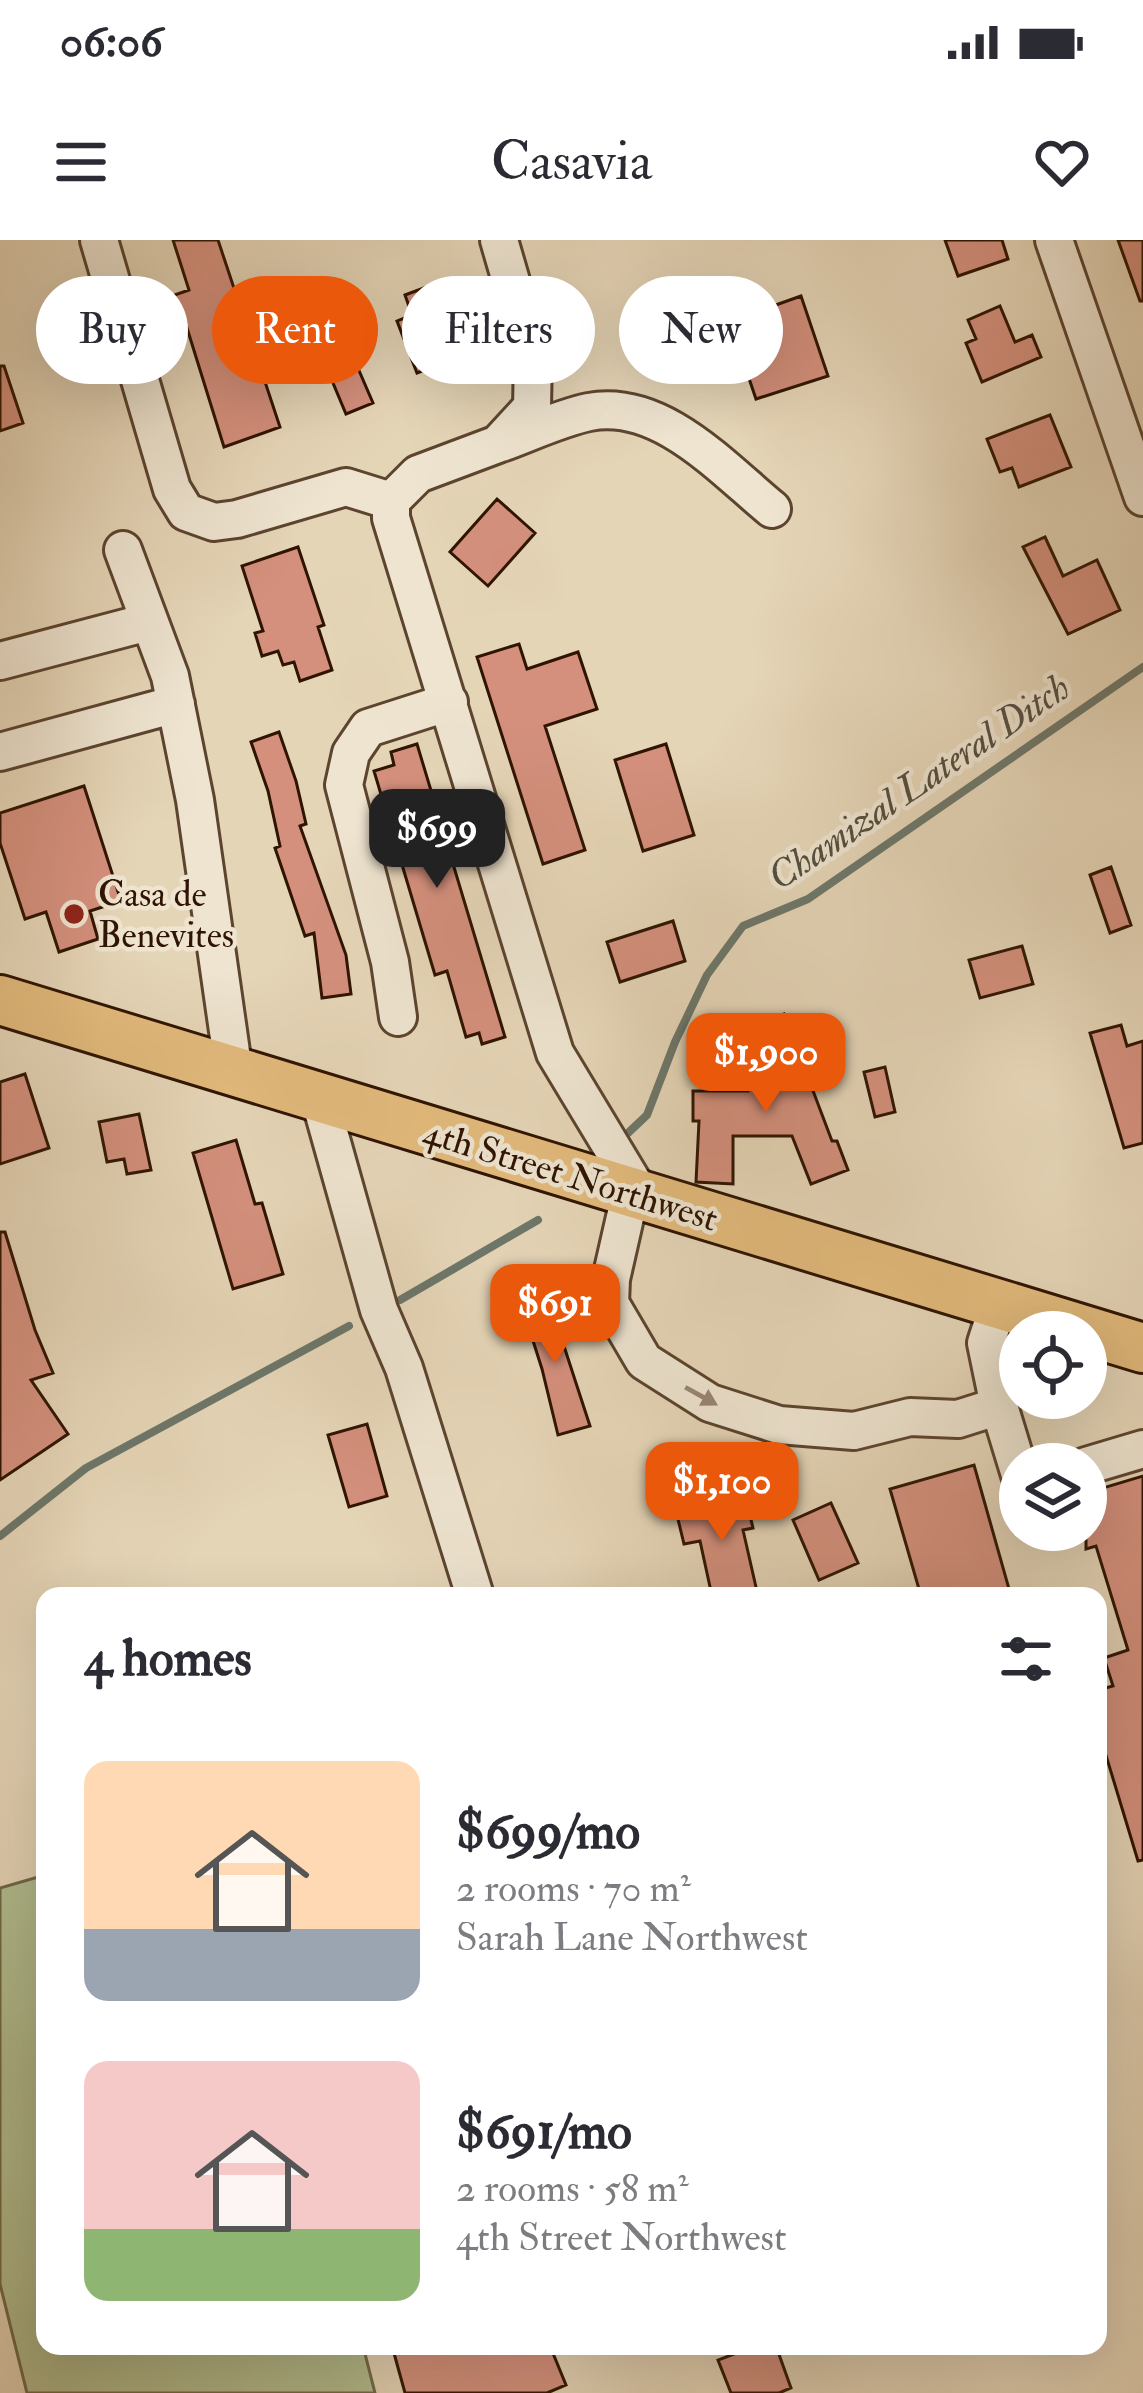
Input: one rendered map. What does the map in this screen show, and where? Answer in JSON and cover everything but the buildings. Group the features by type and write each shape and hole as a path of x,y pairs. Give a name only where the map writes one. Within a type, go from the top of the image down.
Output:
{"main road":[{"name":"4th Street Northwest","path":"0,1000 1143,1348"}],"street":[{"path":"99,240 172,489 186,512 214,521 237,519 346,487 391,501"},
{"path":"498,444 532,407 533,357 499,240"},
{"path":"1054,240 1143,497"},
{"path":"772,509 681,434 633,412 591,412 418,474 391,501 391,518 555,1053 636,1192 611,1279 610,1303 644,1361 710,1403 779,1425 854,1431 910,1417 958,1419 999,1406 986,1343 999,1304"},
{"path":"123,550 176,704 195,800 234,1073"},
{"path":"0,661 148,622"},
{"path":"398,1018 390,962 344,785 351,753 368,728 448,702"},
{"path":"0,752 176,704"},
{"path":"320,1100 379,1310 404,1368 472,1587"},
{"path":"1107,1460 1143,1450"}],"green space":[{"path":"36,1878 36,2355 365,2355 375,2393 27,2393 0,2284 0,1888"}],"waterway":[{"name":"Chamizal Lateral Ditch","path":"628,1133 647,1115 707,975 743,926 808,899 1143,667"},
{"name":"Chamizal Lateral Ditch","path":"400,1300 538,1220"},
{"name":"Chamizal Lateral Ditch","path":"0,1536 86,1468 349,1326"}],"place":[{"name":"Casa de Benevites","path":"74,914"}]}
